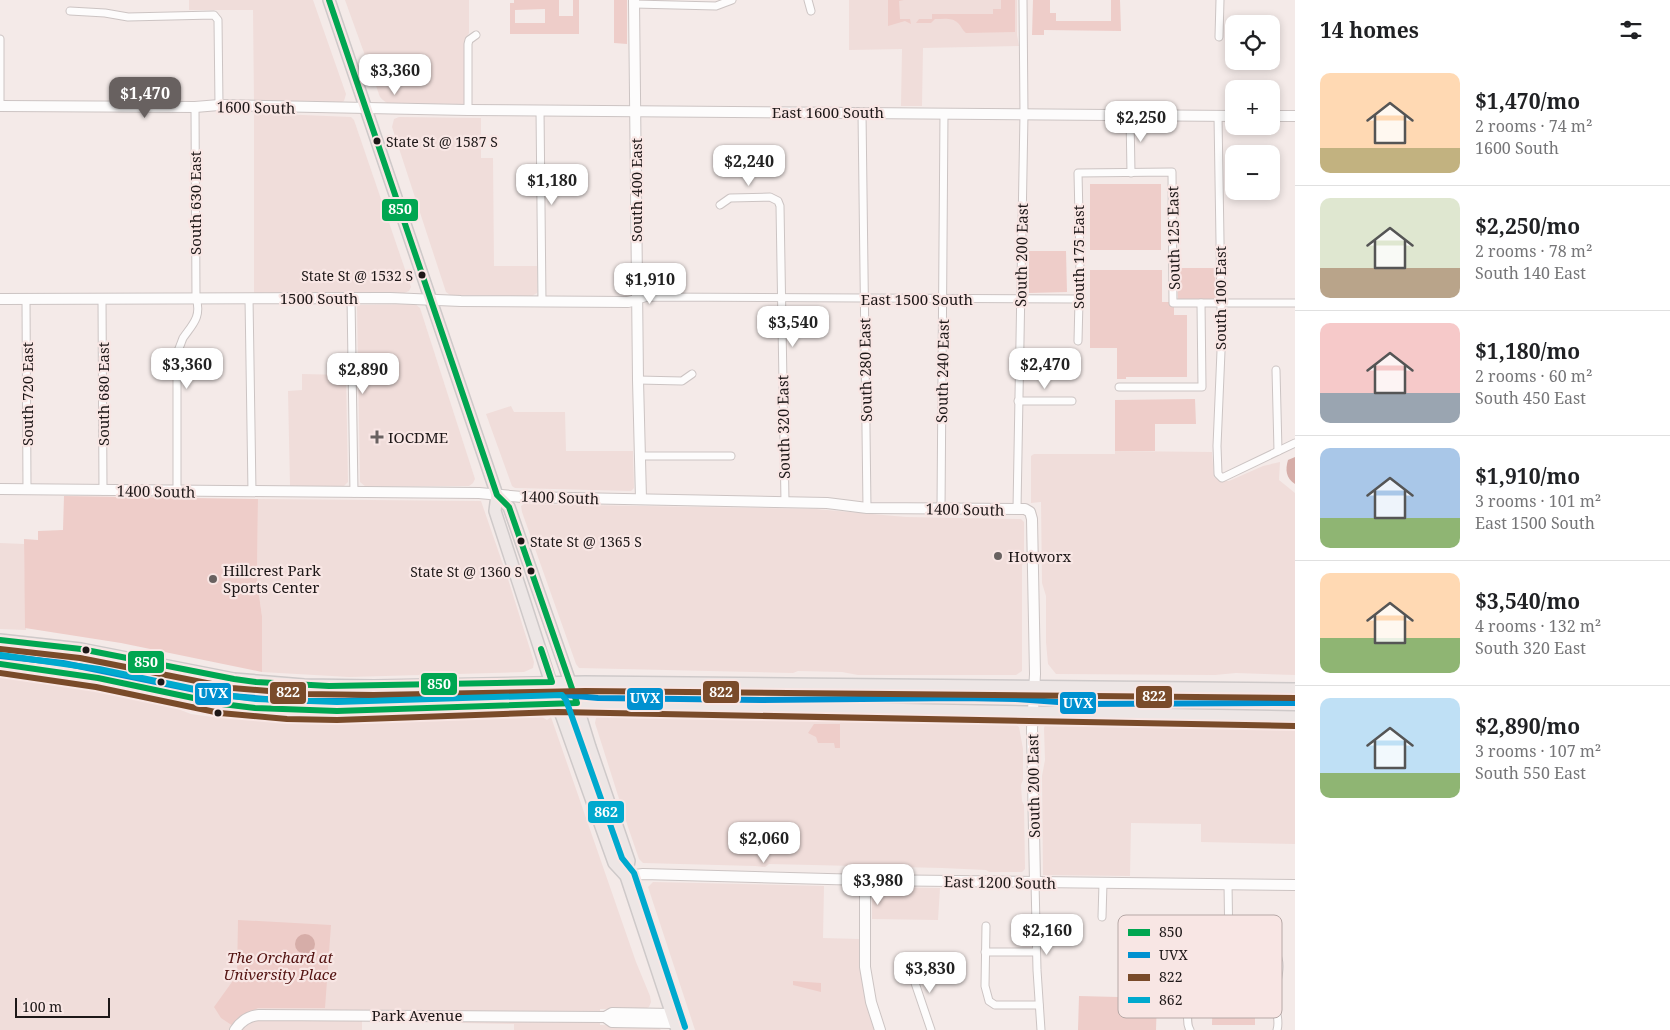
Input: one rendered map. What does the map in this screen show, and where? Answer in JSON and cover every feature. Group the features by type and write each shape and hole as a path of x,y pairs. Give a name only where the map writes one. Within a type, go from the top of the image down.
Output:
{"main road":[{"path":"329,0 497,495 509,508 570,682 629,861 626,876"},
{"path":"497,495 495,511 558,703 614,863 626,876 674,1022"},
{"path":"0,640 81,649 234,679 264,683 347,686 570,682 1295,689"},
{"path":"0,664 98,678 222,704 254,708 337,711 577,703 1295,717"}],"street":[{"path":"634,2 716,6 732,0"},
{"path":"808,0 811,11"},
{"name":"South 200 East","path":"1017,509 1024,114 1023,0"},
{"path":"1219,37 1220,0"},
{"name":"South 400 East","path":"634,2 641,499"},
{"path":"70,11 105,13 128,17 214,15 218,20 219,105"},
{"path":"468,110 468,44 469,40 476,35"},
{"path":"0,39 0,106"},
{"name":"1600 South","path":"0,106 195,107 219,105 422,109"},
{"name":"South 630 East","path":"177,491 177,353 183,338 195,324 198,305 196,298 195,107"},
{"name":"East 1600 South","path":"422,109 1225,116"},
{"path":"540,110 542,302"},
{"name":"South 280 East","path":"862,112 867,508"},
{"name":"South 240 East","path":"941,509 944,113"},
{"path":"1130,115 1131,173"},
{"name":"South 100 East","path":"1218,116 1221,303 1218,474 1222,478 1278,451"},
{"path":"1280,116 1295,116"},
{"name":"South 125 East","path":"1131,173 1172,172 1173,303 1201,303"},
{"name":"South 175 East","path":"1078,340 1080,260 1078,173 1131,173"},
{"name":"South 320 East","path":"720,205 730,198 770,198 778,202 780,209 785,502"},
{"name":"South 680 East","path":"102,298 103,490"},
{"path":"249,298 252,492"},
{"path":"350,298 354,493"},
{"name":"1500 South","path":"0,299 350,298 542,302 628,302 637,300"},
{"name":"East 1500 South","path":"637,300 648,298 1078,299"},
{"name":"South 720 East","path":"26,299 27,490"},
{"path":"1119,388 1202,387 1201,303 1295,303"},
{"path":"1276,370 1278,451 1295,443"},
{"path":"638,380 682,381 692,374"},
{"path":"1018,400 1072,401"},
{"path":"639,456 731,456"},
{"name":"1400 South","path":"0,489 479,493 827,503 867,508 1025,509 1030,512"},
{"name":"South 200 East","path":"1030,512 1032,519 1033,794 1036,952 1041,1030"},
{"name":"East 1200 South","path":"626,876 643,874 866,880 1295,885"},
{"path":"866,880 865,967 871,1002 880,1030"},
{"path":"1102,917 1103,883"},
{"path":"1228,884 1228,915"},
{"path":"986,926 986,993 989,1001 995,1005 1039,1005"},
{"path":"985,952 1036,952"},
{"path":"915,959 913,977 931,1030"},
{"name":"Park Avenue","path":"235,1030 239,1024 250,1016 258,1015 605,1017 612,1022 674,1022"},
{"path":"1188,1018 1190,1030"}],"shaded area":[{"path":"189,0 313,0 346,94 344,101 338,104 254,102 253,10 189,10"},
{"path":"345,0 469,0 469,33 464,42 464,104 387,103 383,100 380,97"},
{"path":"849,0 1017,0 1017,35 1019,46 923,48 922,106 901,106 902,49 849,50"},
{"path":"254,113 351,117 354,120 411,287 409,291 404,293 254,295"},
{"path":"399,117 481,118 481,158 493,158 494,266 537,266 537,293 532,296 450,295 446,292 392,127 394,119"},
{"path":"415,304 420,308 475,479 469,486 365,486 360,482 357,305"},
{"path":"302,374 346,375 348,482 344,486 290,486 288,391 302,390"},
{"path":"511,406 514,412 565,412 566,451 633,451 634,488 631,491 515,488 512,486 486,414"},
{"path":"1115,451 1212,452 1214,477 1220,481 1229,481 1263,466 1280,462 1279,480 1295,493 1295,675 1236,673 1215,675 1056,674 1048,664 1046,596 1042,583 1041,502 1031,503 1031,456 1034,454 1115,454"},
{"path":"1295,457 1295,484 1288,476 1287,467 1288,460"},
{"path":"258,499 481,501 534,662 533,668 524,672 349,677 262,672 262,616 257,581"},
{"path":"524,504 816,509 906,517 1021,519 1024,522 1022,671 1016,675 858,675 842,672 798,671 793,673 579,668 522,512 521,506"},
{"path":"0,543 24,544 26,630 0,629"},
{"path":"0,674 50,681 130,697 168,705 191,714 220,718 364,724 366,721 542,717 547,720 551,717 651,1002 649,1007 645,1009 600,1009 600,1025 657,1026 661,1030 514,1030 514,1024 362,1021 362,1030 0,1030"},
{"path":"601,715 797,717 835,721 1015,724 1019,727 1023,749 1023,780 1021,785 1024,805 1025,869 1022,872 989,872 986,870 942,868 769,864 765,867 643,863 639,859 628,827 595,723 596,718"},
{"path":"1051,719 1295,721 1295,844 1201,842 1201,824 1131,823 1130,876 1043,875 1042,776 1045,760 1044,728 1046,722"},
{"path":"653,882 824,886 823,938 859,939 861,966 877,1030 695,1030 648,887"},
{"path":"880,887 940,888 938,920 872,919 872,895"},
{"path":"305,934 312,937 315,944 312,951 305,954 298,951 295,944 298,937"}],"green space":[{"path":"514,0 559,0 559,16 573,16 573,0 579,0 579,34 510,34 510,3 514,3","holes":["545,9 545,23 515,23 515,10"]},
{"path":"614,0 627,0 627,44 614,43"},
{"path":"888,0 904,0 899,1 900,19 910,19 911,24 905,21 888,26"},
{"path":"1001,0 1015,0 1015,32 966,33 956,21 947,19 935,19 931,23 916,23 919,19 932,19 932,14 993,14 993,9 1001,9"},
{"path":"1033,0 1050,0 1050,13 1056,13 1056,21 1111,21 1111,0 1120,0 1121,31 1044,30 1044,35 1032,35"},
{"path":"1090,184 1161,184 1161,250 1090,250"},
{"path":"1029,251 1066,251 1067,292 1029,293"},
{"path":"1177,268 1215,268 1216,299 1178,299"},
{"path":"1090,270 1162,270 1162,302 1170,302 1174,306 1174,315 1187,315 1187,377 1126,377 1126,379 1117,379 1117,348 1090,348"},
{"path":"1195,399 1196,424 1155,424 1155,451 1115,451 1115,400"},
{"path":"64,496 258,499 257,581 262,616 262,672 121,643 25,628 24,539 38,540 38,531 63,530"},
{"path":"814,724 840,724 840,748 835,748 834,743 818,743 816,737 808,733"},
{"name":"The Orchard at University Place","path":"238,920 331,925 325,1008 258,1008 244,1015 233,1026 221,1018 214,1007 237,975"},
{"path":"793,981 821,983 821,992 793,985"},
{"path":"1079,996 1118,997 1118,1018 1156,1018 1156,1030 1078,1030"},
{"path":"1212,1018 1255,1018 1255,1025 1212,1025"}],"transit line":[{"name":"850","path":"0,664 98,678 222,704 255,708 337,711 577,703 509,507 497,495 329,0"},
{"name":"850","path":"0,640 81,649 234,679 329,686 552,682 541,649"},
{"name":"822","path":"0,649 80,658 232,688 304,694 374,695 585,691 1295,698"},
{"name":"862","path":"1,655 99,669 223,695 256,699 337,702 562,695 566,700 622,858 634,873 685,1027"},
{"name":"UVX","path":"0,656 63,663 220,695 289,701 345,701 451,694 543,693 598,698 761,700 961,698 1016,699 1086,704 1295,703"},
{"name":"822","path":"0,673 96,687 220,713 287,719 337,720 558,712 1295,726"}],"place":[{"name":"State St @ 1587 S","path":"377,141"},
{"name":"State St @ 1532 S","path":"422,275"},
{"name":"IOCDME","path":"377,437"},
{"name":"State St @ 1365 S","path":"521,541"},
{"name":"Hotworx","path":"998,556"},
{"name":"State St @ 1360 S","path":"531,571"},
{"name":"Hillcrest Park Sports Center","path":"213,579"}]}
